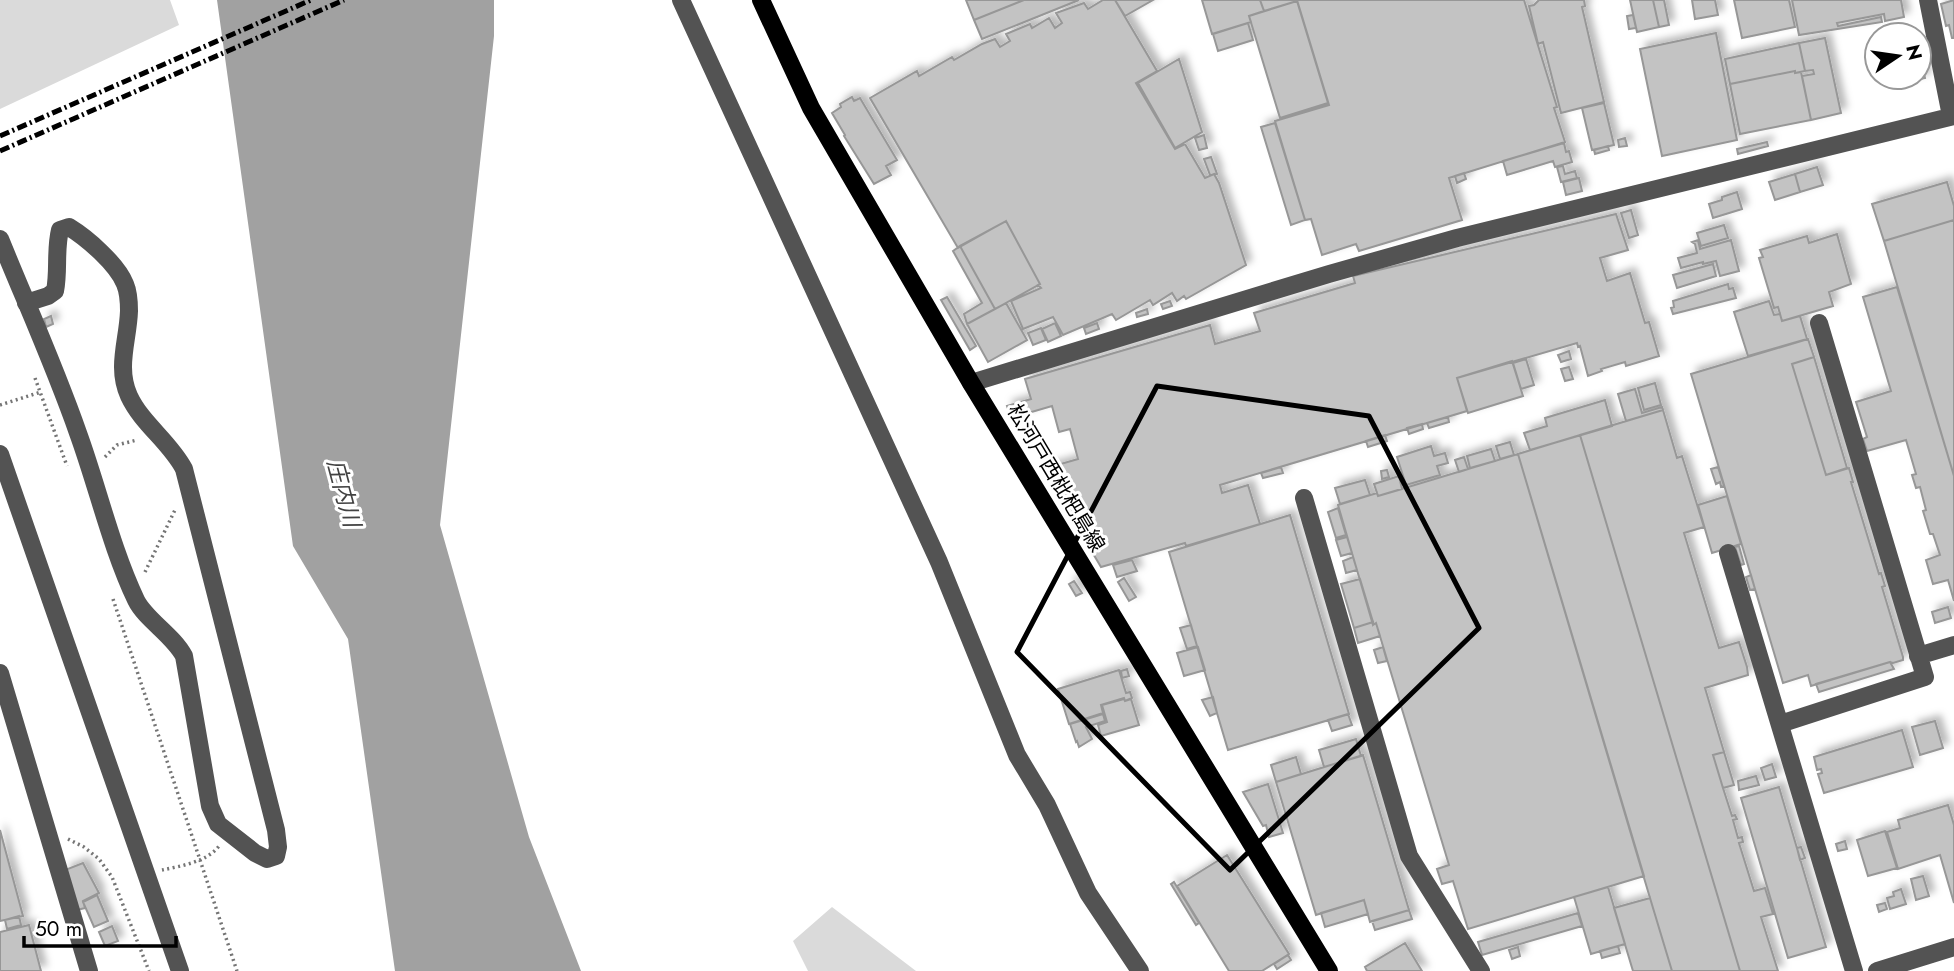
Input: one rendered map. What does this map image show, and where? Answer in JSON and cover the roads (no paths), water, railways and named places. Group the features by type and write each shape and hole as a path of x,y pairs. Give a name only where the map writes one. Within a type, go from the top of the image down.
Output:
{"main road":[{"name":"松河戸西枇杷島線","path":"761,0 811,108 971,383 1329,971"}],"street":[{"path":"681,0 939,562 1017,755 1047,805 1088,893 1140,971"},
{"path":"971,383 1329,274 1444,242 1953,116 1928,0"},
{"path":"0,239 78,433 134,596 184,656 211,806 218,824 255,853 267,859 276,856 276,830 184,469 176,454 141,416 128,395 122,370 129,309 125,285 112,265 69,227 60,230 57,240 55,291 26,303"},
{"path":"1780,724 1925,677 1819,323"},
{"path":"0,454 180,971"},
{"path":"1304,498 1409,856 1481,971"},
{"path":"1728,553 1854,971"},
{"path":"1918,656 1954,645"},
{"path":"0,673 89,971"},
{"path":"1877,971 1954,947"}],"water":[{"name":"庄内川","path":"217,0 494,0 494,36 440,525 529,837 581,971 395,971 348,639 293,546"}],"railway":[{"path":"0,136 311,0"},
{"path":"0,151 344,0"}]}
